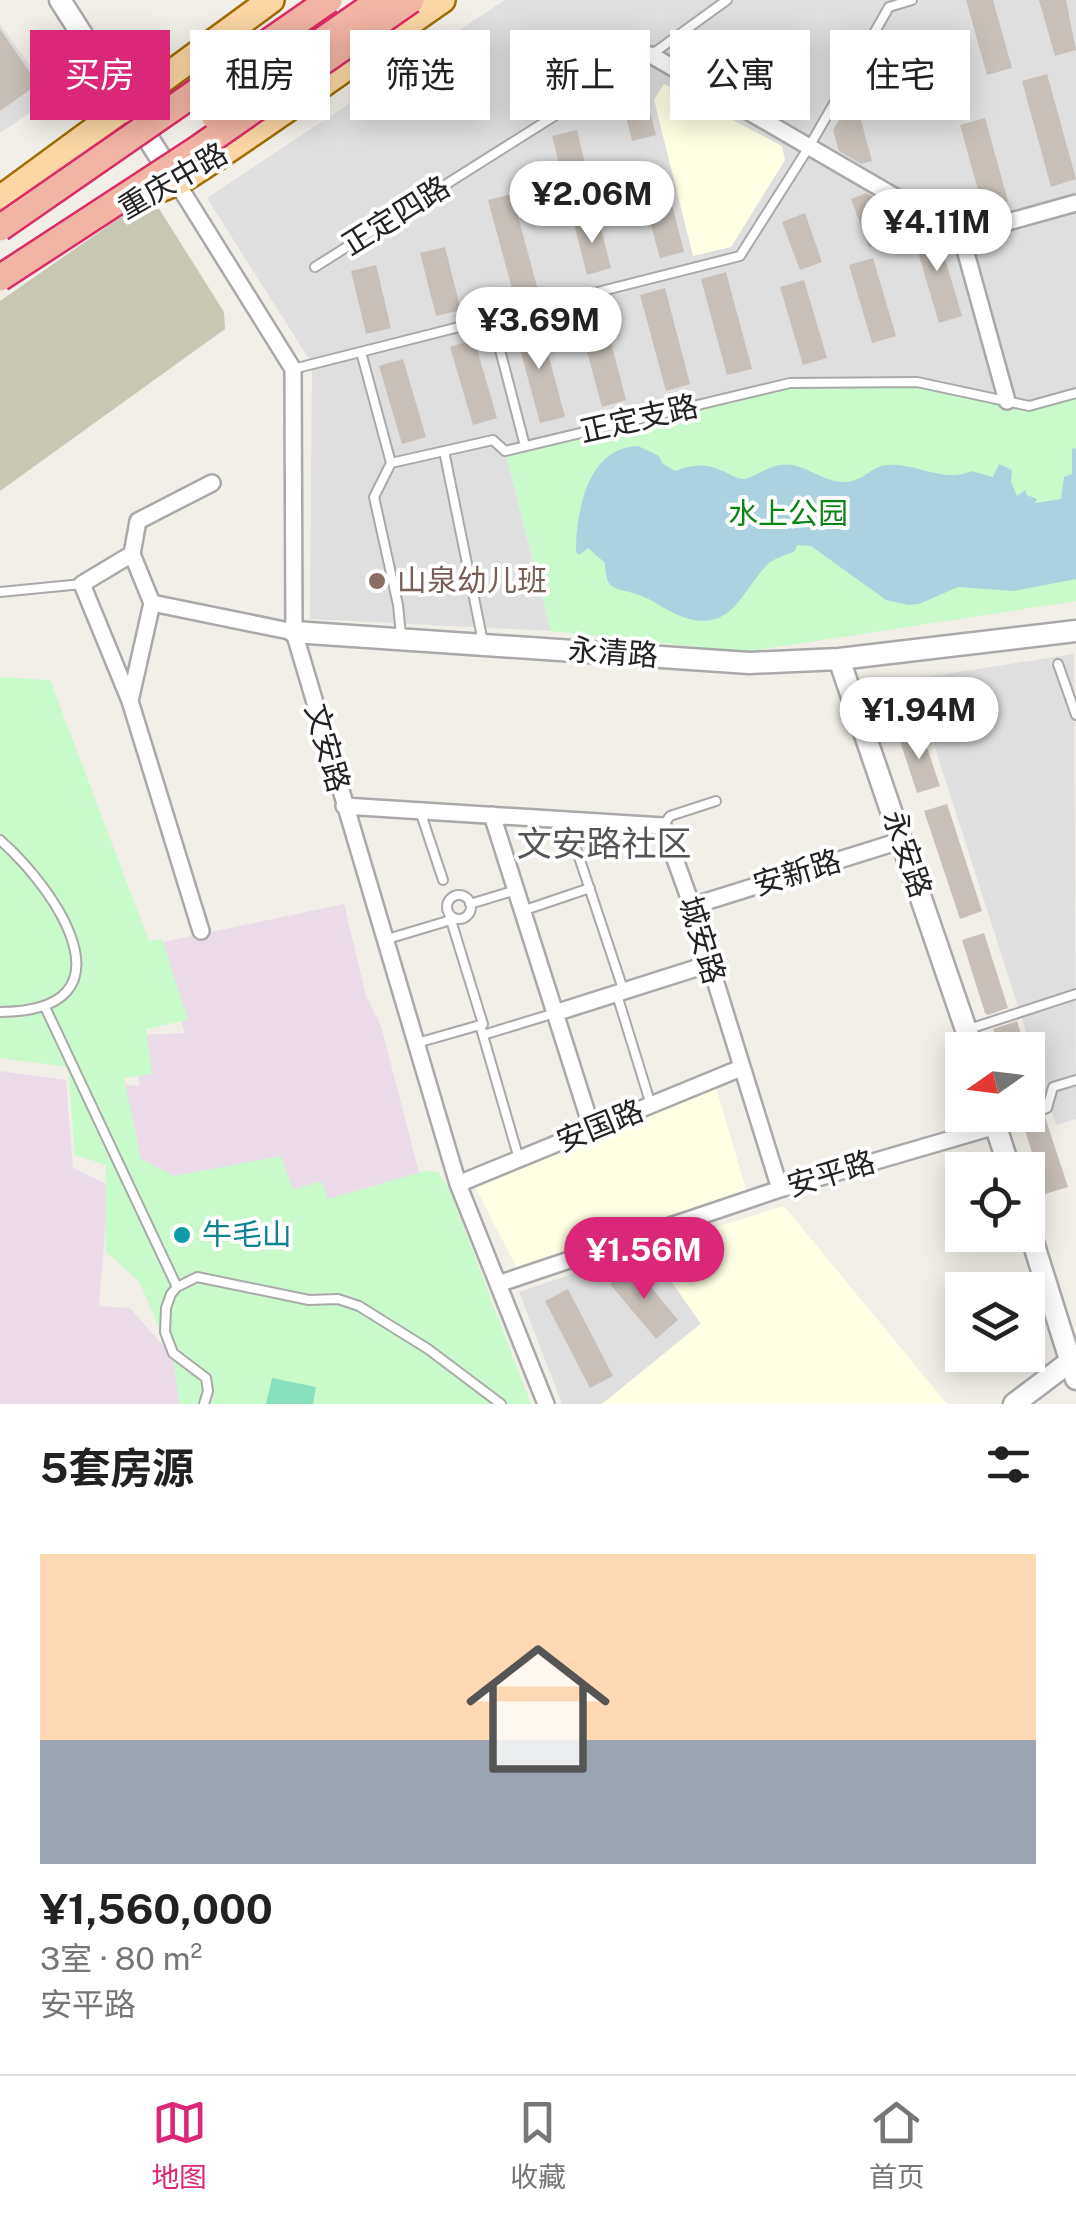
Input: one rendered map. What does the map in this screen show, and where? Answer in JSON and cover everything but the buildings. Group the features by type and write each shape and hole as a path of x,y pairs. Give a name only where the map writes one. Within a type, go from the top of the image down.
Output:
{"highway":[{"path":"0,212 303,0"},
{"path":"0,228 329,0"},
{"path":"0,264 380,0"},
{"path":"0,278 196,150 411,0"}],"main road":[{"path":"170,76 272,0"},
{"name":"重庆中路","path":"0,290 150,190 177,184 442,0"},
{"path":"0,199 111,120"}],"street":[{"path":"60,0 79,30"},
{"path":"651,55 961,235 1007,401"},
{"path":"136,120 294,369"},
{"path":"961,235 1076,204"},
{"name":"文安路","path":"294,369 294,632 458,1184 546,1404"},
{"path":"130,701 152,603 132,554 134,531 138,522 212,483"},
{"path":"132,554 82,584 130,701 201,930"},
{"name":"永清路","path":"152,603 294,632 750,662 839,659 1076,631"},
{"name":"永安路","path":"839,659 966,1032"},
{"path":"344,806 664,826"},
{"path":"492,816 592,1129"},
{"name":"城安路","path":"664,826 780,1190"},
{"name":"安新路","path":"692,906 902,840"},
{"path":"555,1013 710,964"},
{"name":"安国路","path":"458,1184 741,1068"},
{"name":"安平路","path":"498,1284 957,1132"},
{"path":"1014,1404 1074,1365 1037,1252"}],"lane":[{"name":"正定四路","path":"315,267 651,55 727,0"},
{"path":"877,0 889,7"},
{"path":"294,369 740,256 809,147 889,7 912,0"},
{"path":"492,319 525,446"},
{"path":"361,352 391,463 374,497 402,639"},
{"name":"正定支路","path":"391,463 492,440 505,451 790,383 916,382 1028,406 1076,393"},
{"path":"444,451 484,645"},
{"path":"0,592 82,584"},
{"path":"1058,664 1076,716"},
{"path":"664,826 670,816 716,801"},
{"path":"420,811 443,880"},
{"path":"567,820 652,1104"},
{"path":"0,840 38,876 52,897 76,960 70,991 45,1007 0,1012"},
{"path":"522,910 590,888"},
{"path":"470,904 516,890"},
{"path":"384,940 450,917 463,918 470,904 456,895 447,903 450,917 483,1024 415,1044"},
{"path":"988,1032 1076,994"},
{"path":"45,1007 177,1287"},
{"path":"483,1035 555,1013"},
{"path":"480,1025 519,1159"},
{"path":"1045,1109 1053,1087 1076,1080"},
{"path":"204,1404 206,1378 173,1354 165,1332 166,1308 177,1287 204,1277 309,1300 338,1298 359,1306 428,1349 501,1404"}],"shaded area":[{"path":"505,0 1076,0 1076,393 1029,406 505,452 551,631 310,619 312,364 207,198 324,120 330,120 350,103 350,120 490,120 490,30 460,30"},
{"path":"0,24 30,65 30,113 0,133"},
{"path":"664,84 670,87 670,120 733,120 782,146 785,160 731,247 693,256 654,100"},
{"path":"151,196 224,312 225,329 0,491 0,301"},
{"path":"1074,654 1076,1119 1056,1125 1045,1091 1045,1032 1026,1032 913,679"},
{"path":"344,904 366,996 381,1026 422,1184 322,1217 149,1193 104,1083 139,1086 139,1035 185,1033 154,944"},
{"path":"0,1071 66,1080 73,1168 109,1185 99,1306 130,1308 174,1358 197,1404 0,1404"},
{"path":"715,1084 747,1193 517,1268 474,1185"},
{"path":"784,1206 947,1404 602,1404 701,1324 648,1248"},
{"path":"648,1248 701,1323 602,1404 562,1404 519,1292"}],"green space":[{"name":"水上公园","path":"796,382 917,382 1029,406 1076,393 1076,601 744,652 551,631 505,451 648,410"},
{"path":"0,677 50,680 149,941 162,939 188,1020 146,1029 152,1074 124,1078 141,1159 174,1176 281,1156 293,1190 321,1181 328,1199 425,1171 438,1172 449,1189 531,1404 179,1404 174,1363 139,1281 106,1252 106,1165 75,1155 68,1067 0,1058"},
{"path":"272,1378 316,1387 313,1404 266,1404"}],"water":[{"path":"638,446 659,456 662,463 675,471 703,466 742,479 785,464 844,482 887,465 951,475 971,471 993,477 999,464 1012,470 1011,482 1017,496 1025,490 1037,499 1035,503 1061,499 1064,477 1072,474 1072,449 1076,448 1076,579 1014,591 958,587 908,605 886,600 811,546 797,545 795,551 767,565 727,613 704,621 689,619 613,587 607,579 605,563 588,548 579,555 576,552 582,502 596,470 621,449"}],"place":[{"name":"山泉幼儿班","path":"377,581"},
{"name":"牛毛山","path":"182,1235"}],"district":[{"name":"文安路社区","path":"604,844"}]}
